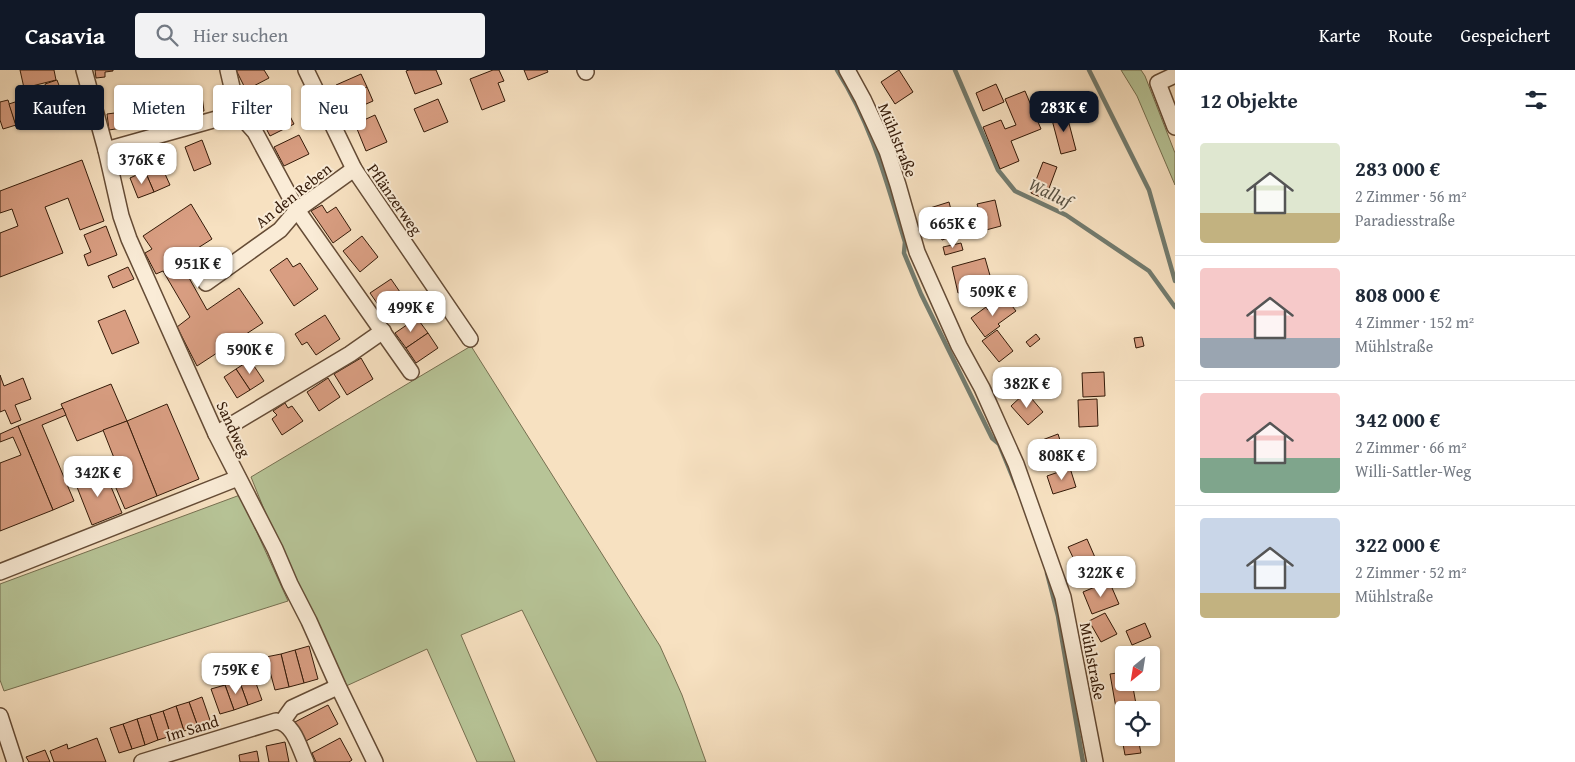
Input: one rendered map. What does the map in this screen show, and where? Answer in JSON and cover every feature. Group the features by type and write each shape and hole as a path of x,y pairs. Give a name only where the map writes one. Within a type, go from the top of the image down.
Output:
{"street":[{"name":"Sandweg","path":"84,70 106,150 121,216 129,239 216,434 275,549 375,762"},
{"path":"228,70 231,85"},
{"name":"Mühlstraße","path":"846,70 864,99 887,151 917,252 959,346 982,388 1016,464 1063,597 1095,762"},
{"name":"Pflänzerweg","path":"312,72 354,169 470,339"},
{"path":"1175,75 1158,83 1175,127"},
{"path":"106,150 213,120"},
{"path":"253,130 297,210 411,372"},
{"name":"An den Reben","path":"206,283 280,230 297,210 354,169"},
{"path":"216,434 350,354 383,331"},
{"path":"0,572 238,478"},
{"path":"306,762 290,726 282,722 292,708 333,689"},
{"path":"0,716 15,762"},
{"name":"Im Sand","path":"142,762 276,721 282,722"}],"green space":[{"path":"1121,70 1141,70 1145,76 1175,153 1175,185 1137,96"},
{"path":"471,346 660,646 682,695 706,762 597,762 522,610 461,635 515,762 477,762 427,649 344,687 287,566 251,477"},
{"path":"240,495 288,601 4,691 0,680 0,584"}],"building":[{"path":"20,70 54,70 56,80 36,85 23,85"},
{"path":"95,70 113,71 105,72 105,77 96,78"},
{"path":"236,70 264,70 269,78 256,85 244,85"},
{"path":"436,70 442,84 415,94 406,71"},
{"path":"493,70 499,70 504,81 498,83 505,101 482,110 470,79"},
{"path":"524,70 547,70 548,72 528,80"},
{"path":"899,70 913,92 895,104 881,82"},
{"path":"361,74 367,87 366,85 336,85"},
{"path":"57,80 59,85 45,85"},
{"path":"996,84 1004,102 983,111 976,93"},
{"path":"366,87 373,101 366,104"},
{"path":"1025,91 1041,129 1011,141 1019,161 1000,169 983,127 1001,120 1005,129 1016,125 1005,99"},
{"path":"438,99 448,122 424,132 414,109"},
{"path":"8,100 15,125 3,129 0,120 0,102"},
{"path":"15,102 15,123 9,104"},
{"path":"1066,112 1076,150 1061,154 1051,116"},
{"path":"114,113 114,129 109,130 107,114"},
{"path":"375,115 387,142 366,151 357,130 366,130 366,119"},
{"path":"267,130 282,130 270,136"},
{"path":"299,135 309,154 284,166 274,147"},
{"path":"202,140 211,164 194,171 185,147"},
{"path":"82,160 104,221 80,230 68,198 45,207 63,253 0,277 0,233 18,226 12,209 0,213 0,191"},
{"path":"1043,162 1057,167 1045,199 1031,193"},
{"path":"161,165 170,185 154,192 145,171"},
{"path":"145,171 154,192 138,198 130,178"},
{"path":"995,200 1001,226 971,234 967,218 980,214 977,204"},
{"path":"949,202 954,221 936,226 930,208"},
{"path":"191,204 212,239 179,260 207,310 239,288 263,323 197,366 177,327 190,317 163,271 156,274 145,253 152,249 143,236"},
{"path":"322,205 327,213 336,207 351,230 333,243 311,211"},
{"path":"955,222 959,234 942,240 937,228"},
{"path":"106,226 117,255 88,266 84,255 91,252 84,235"},
{"path":"362,236 378,257 360,272 343,251"},
{"path":"961,243 963,250 945,255 943,247"},
{"path":"287,258 293,267 300,263 318,289 294,306 270,270"},
{"path":"985,258 995,293 970,300 968,290 958,293 952,267"},
{"path":"128,267 134,279 113,288 108,276"},
{"path":"391,279 400,292 379,306 370,293"},
{"path":"400,292 409,306 389,320 379,306"},
{"path":"1005,297 1016,311 998,324 1000,326 985,337 971,318 986,307 988,310"},
{"path":"125,310 139,343 112,354 98,321"},
{"path":"325,315 340,339 316,355 307,342 302,345 295,334"},
{"path":"417,318 428,333 406,348 395,333"},
{"path":"997,330 1013,351 999,362 982,341"},
{"path":"428,333 438,348 416,363 406,348"},
{"path":"1036,334 1040,339 1030,347 1026,342"},
{"path":"1142,337 1144,346 1136,348 1134,338"},
{"path":"361,358 373,379 347,395 334,374"},
{"path":"250,360 264,381 250,390 236,369"},
{"path":"1017,368 1031,385 1015,399 1001,381"},
{"path":"236,369 250,390 237,398 224,377"},
{"path":"1104,372 1105,396 1083,397 1082,373"},
{"path":"0,375 4,386 23,378 31,399 15,405 21,420 11,424 5,410 0,412"},
{"path":"328,378 340,397 319,411 307,392"},
{"path":"111,384 127,421 77,441 61,404"},
{"path":"1026,392 1043,412 1028,425 1011,406"},
{"path":"1097,399 1098,426 1079,427 1078,400"},
{"path":"285,403 288,408 292,406 303,421 282,435 272,419 277,415 273,411"},
{"path":"167,404 199,479 157,496 127,421"},
{"path":"63,408 66,415 42,425 74,501 53,510 18,426"},
{"path":"127,421 157,496 125,509 107,467 116,463 103,430"},
{"path":"18,426 53,510 0,531 0,463 21,455 13,437 0,442 0,434"},
{"path":"1058,434 1064,452 1044,459 1037,442"},
{"path":"1070,468 1076,487 1053,494 1047,476"},
{"path":"104,470 122,513 92,525 75,482"},
{"path":"1087,539 1097,562 1079,570 1068,547"},
{"path":"1109,581 1119,604 1092,614 1083,592"},
{"path":"1105,613 1117,634 1101,642 1089,621"},
{"path":"1145,623 1151,637 1132,645 1126,631"},
{"path":"309,646 318,679 304,683 295,650"},
{"path":"295,650 304,683 289,687 281,654"},
{"path":"281,654 289,687 275,690 266,657"},
{"path":"1115,673 1115,691 1134,691 1135,701 1115,702 1110,674"},
{"path":"253,675 262,700 248,705 239,680"},
{"path":"239,680 248,705 234,710 225,685"},
{"path":"225,685 234,710 220,714 211,689"},
{"path":"202,697 211,723 198,727 189,702"},
{"path":"189,702 198,727 184,731 176,706"},
{"path":"328,705 338,724 304,742 293,723"},
{"path":"176,706 184,731 171,736 163,711"},
{"path":"163,711 171,736 158,740 150,715"},
{"path":"150,715 158,740 145,745 137,719"},
{"path":"137,719 145,745 132,749 123,724"},
{"path":"123,724 132,749 119,753 110,728"},
{"path":"97,738 106,762 54,762 50,751 67,744 68,749"},
{"path":"340,738 352,760 349,762 316,762 312,753"},
{"path":"285,742 289,762 269,762 266,746"},
{"path":"1123,746 1140,746 1141,753 1125,755"},
{"path":"45,750 50,762 29,762 26,757"},
{"path":"257,751 259,762 240,762 239,755"}],"waterway":[{"path":"837,70 860,111 877,153 905,242 904,253 921,294 992,438 999,444 1017,488"},
{"name":"Walluf","path":"955,70 998,170 1015,191 1066,215 1149,271 1175,307"},
{"name":"Walluf","path":"1089,70 1149,190 1175,281"},
{"path":"1047,573 1058,616 1083,762"}]}
